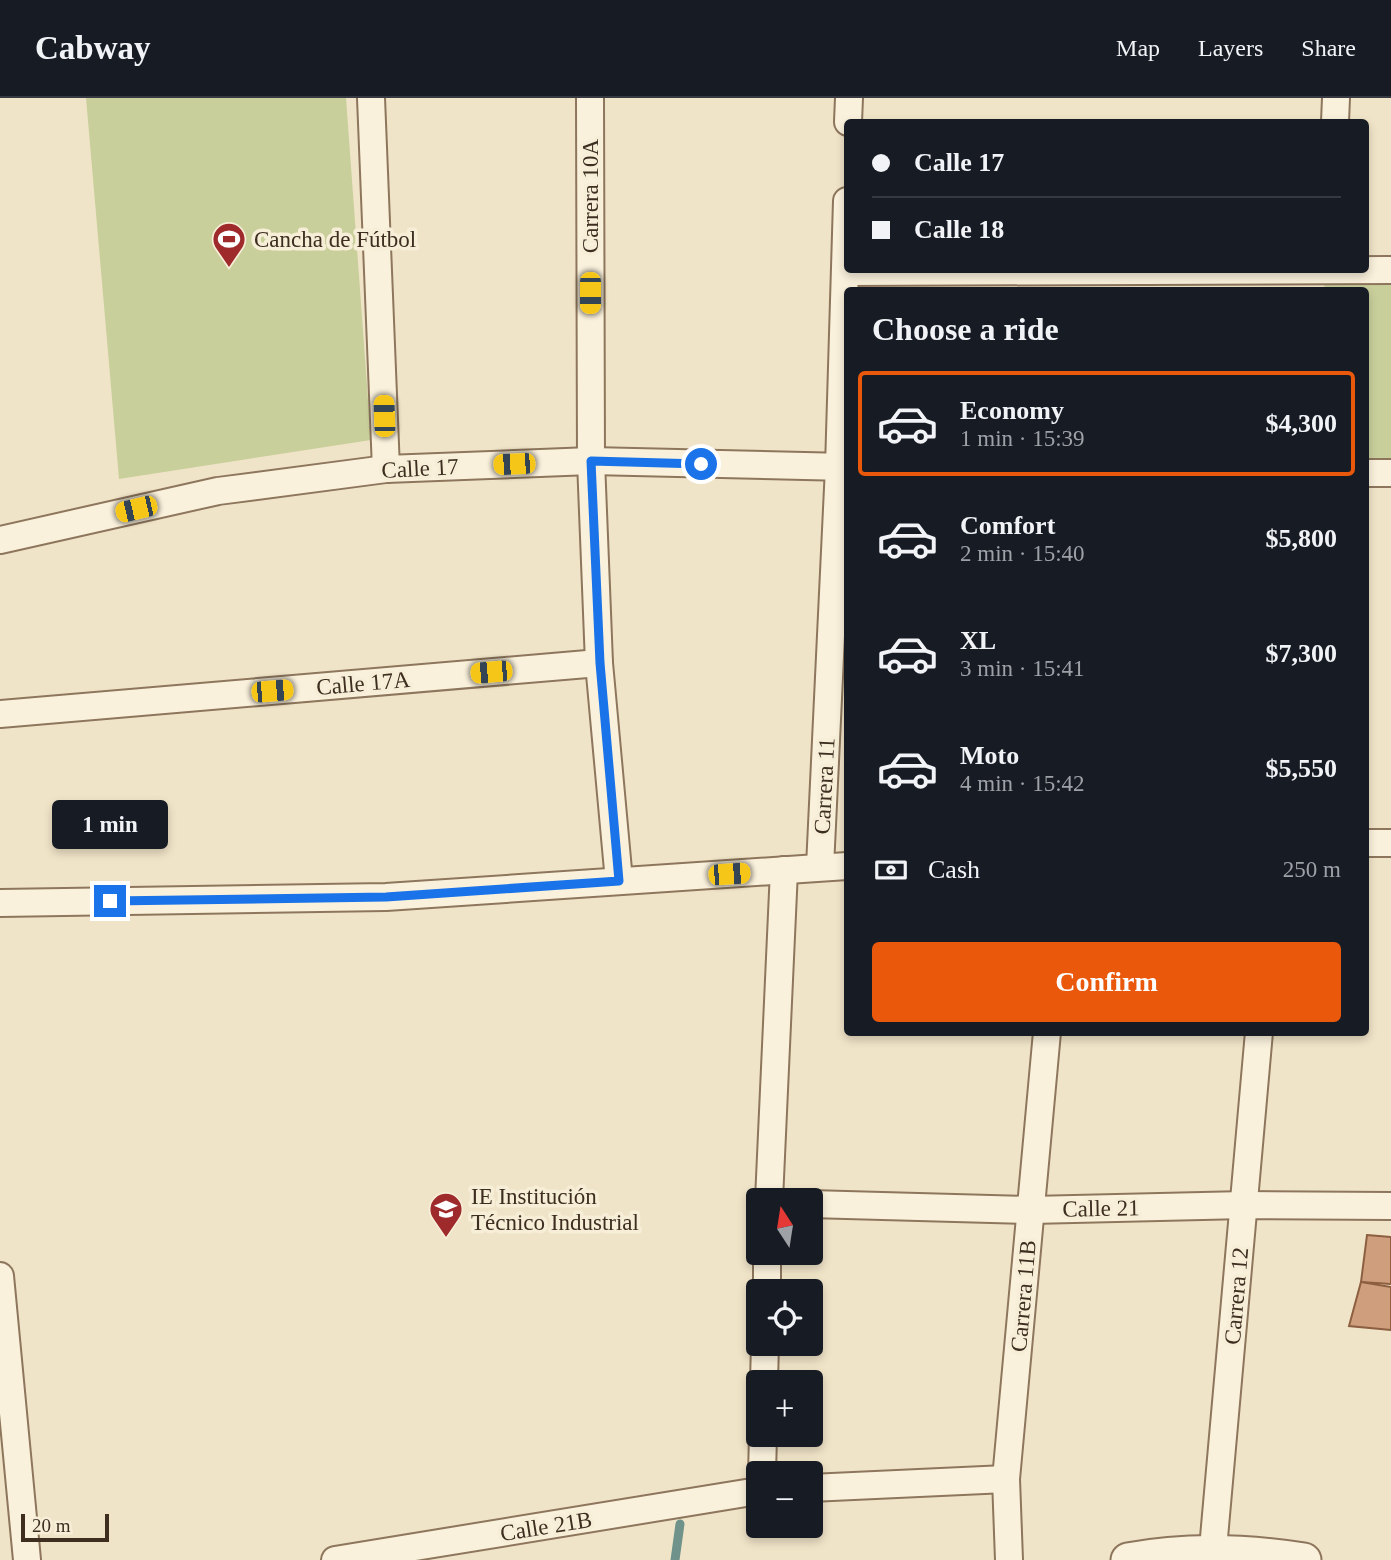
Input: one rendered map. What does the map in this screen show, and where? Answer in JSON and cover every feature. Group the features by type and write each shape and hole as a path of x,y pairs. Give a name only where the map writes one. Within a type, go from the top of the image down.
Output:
{"street":[{"path":"372,98 386,469"},
{"name":"Carrera 10A","path":"590,98 591,461 600,663 619,881"},
{"path":"848,119 849,98"},
{"path":"1335,119 1336,98"},
{"path":"1369,272 1391,270"},
{"path":"942,273 1325,277 1363,273"},
{"name":"Carrera 11","path":"820,867 843,467 844,402"},
{"name":"Calle 17","path":"0,540 218,491 386,469 591,461 843,467"},
{"path":"1369,473 1391,473"},
{"name":"Calle 17A","path":"0,714 600,663"},
{"path":"1369,844 1391,843"},
{"path":"0,903 386,897 844,866"},
{"path":"770,1188 784,870"},
{"name":"Carrera 11B","path":"1009,1560 1006,1479 1047,1036"},
{"name":"Carrera 12","path":"1212,1556 1259,1036"},
{"name":"Calle 21","path":"823,1204 1031,1210 1245,1205 1391,1206"},
{"path":"0,1276 5,1390 27,1560"},
{"path":"823,1487 1006,1479"},
{"name":"Calle 21B","path":"335,1560 746,1493"},
{"path":"1128,1560 1270,1555 1304,1560"}],"green space":[{"name":"Cancha de Fútbol","path":"86,98 346,98 371,440 119,479"},
{"path":"1369,270 1391,270 1391,473 1369,473 1369,287 1324,287 1326,273 1369,273"}],"building":[{"path":"1367,1235 1391,1237 1391,1284 1361,1282"},
{"path":"1361,1282 1391,1287 1391,1330 1349,1326"}],"waterway":[{"path":"675,1560 680,1524"}],"place":[{"name":"Cancha de Fútbol","path":"229,269"},
{"name":"IE Institución Técnico Industrial","path":"446,1239"}],"route":[{"path":"110,901 386,897 619,881 600,663 591,461 701,464"}]}
